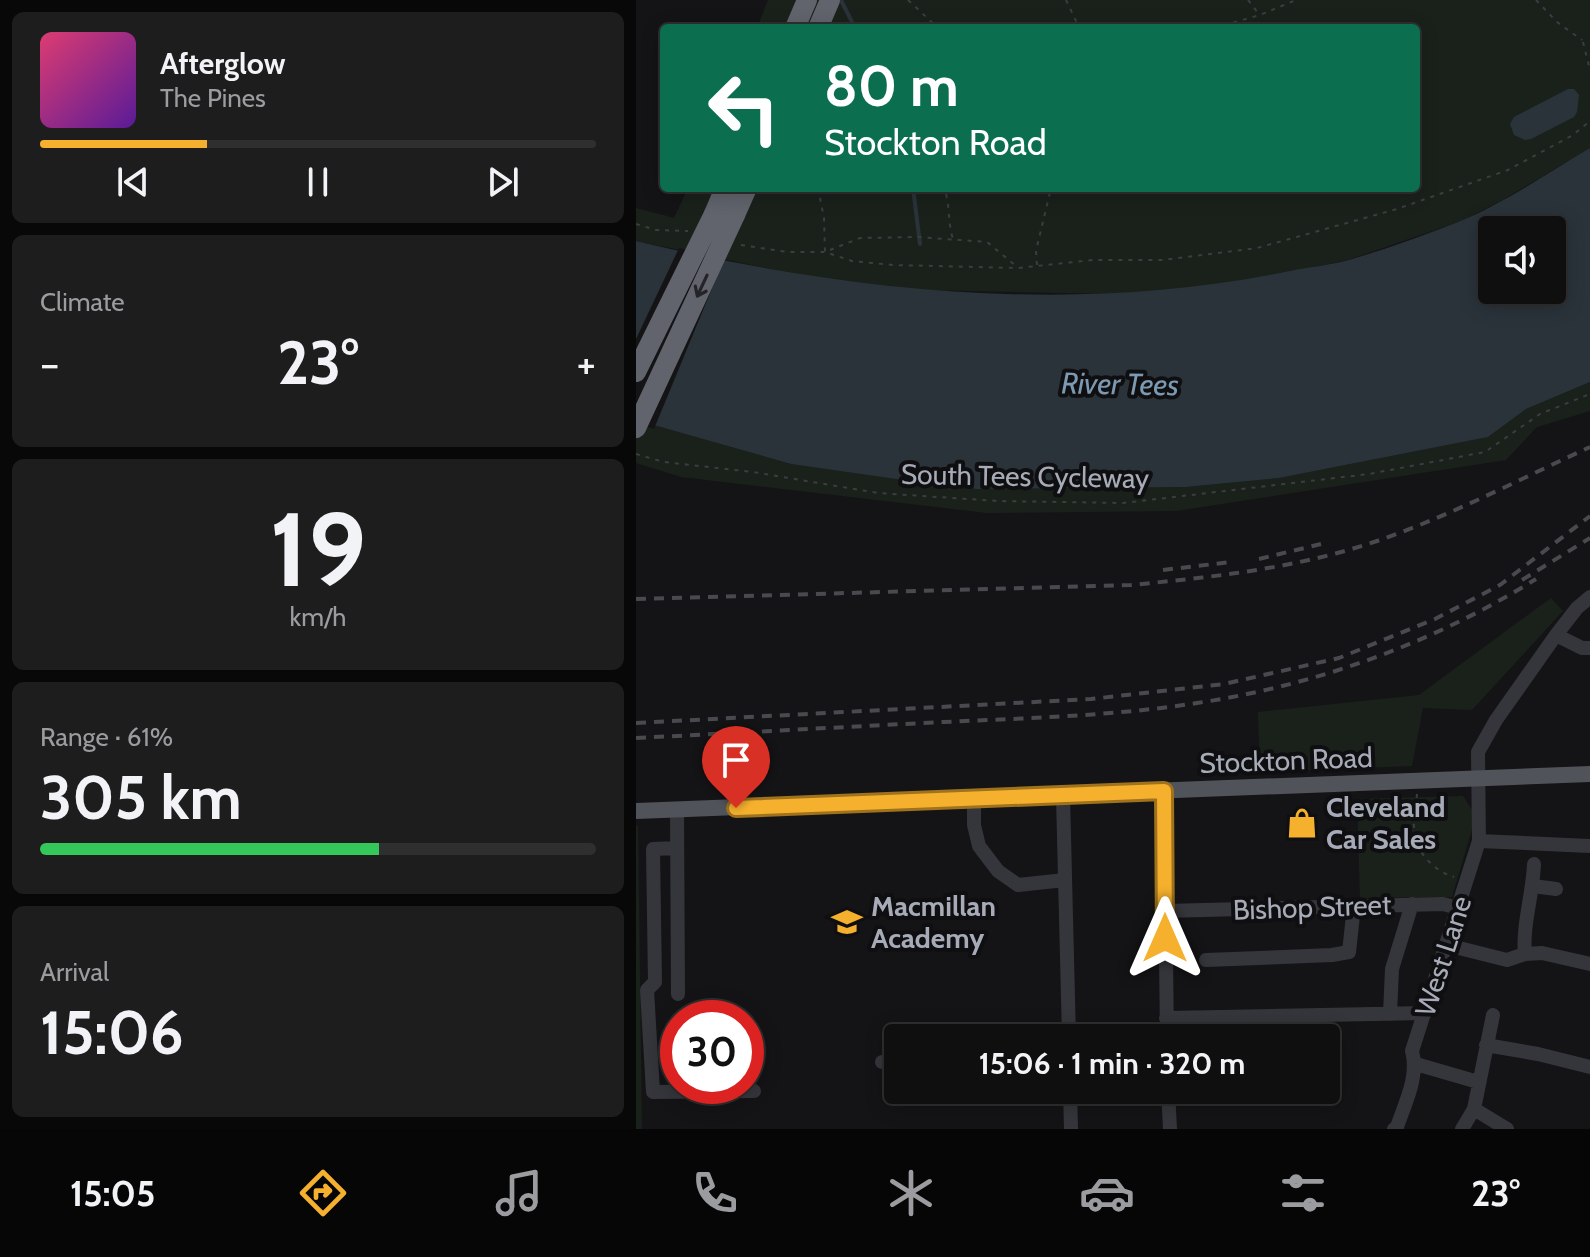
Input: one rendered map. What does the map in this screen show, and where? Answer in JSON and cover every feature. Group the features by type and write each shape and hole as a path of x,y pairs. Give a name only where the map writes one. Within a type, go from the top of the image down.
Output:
{"highway":[{"path":"797,24 807,0"},
{"path":"820,24 830,0"},
{"path":"636,372 723,192"},
{"path":"636,428 745,192"}],"main road":[{"name":"Stockton Road","path":"636,811 1590,774"}],"street":[{"name":"West Lane","path":"1394,1129 1416,1064 1412,1051 1479,841 1478,752 1496,720 1556,635 1590,597"},
{"path":"1556,635 1582,648 1590,648"},
{"path":"1164,791 1166,1024"},
{"path":"1063,796 1069,1024"},
{"path":"974,799 974,825 979,846 998,871 1018,885 1065,880"},
{"path":"677,810 678,994"},
{"path":"1479,841 1590,846"},
{"path":"660,1092 653,1092 647,990 655,982 653,849 677,848"},
{"path":"1525,954 1524,932 1534,864"},
{"path":"1533,886 1556,889"},
{"path":"1390,1014 1392,969 1412,904"},
{"name":"Bishop Street","path":"1165,911 1412,904 1443,904 1458,908"},
{"path":"1206,960 1349,952 1354,906"},
{"path":"1447,945 1507,960 1542,953 1590,964"},
{"path":"1166,1018 1425,1013"},
{"path":"1462,1129 1474,1109 1493,1015"},
{"path":"1486,1045 1590,1067"},
{"path":"1416,1064 1478,1082"},
{"path":"1070,1104 1071,1129"},
{"path":"1169,1104 1170,1129"},
{"path":"1474,1109 1502,1126"}],"path":[{"path":"908,0 934,24"},
{"path":"1066,0 1080,24"},
{"path":"1248,0 1260,15"},
{"path":"1228,24 1296,0"},
{"path":"1536,0 1557,22 1582,40 1590,41"},
{"path":"1582,40 1590,70"},
{"path":"734,243 788,252 825,252 852,261 893,265 1018,268 1093,260 1163,260 1257,248 1397,209 1508,170 1573,135 1590,121"},
{"path":"819,192 824,218 825,252"},
{"path":"1037,267 1036,251 1050,192"},
{"path":"946,194 951,212 948,227 953,240"},
{"path":"636,224 656,230 693,231"},
{"path":"825,252 860,238 918,237 987,242 1018,268"},
{"name":"South Tees Cycleway","path":"636,454 664,462 753,472 878,493 998,501 1123,503 1369,474 1485,452 1540,414 1590,394"},
{"path":"1418,781 1413,830 1418,846 1440,873 1467,881"}],"shaded area":[{"path":"768,0 1590,0 1590,148 1461,221 1348,260 1225,285 1111,294 920,290 825,280 636,241 636,208 674,218 686,192 1420,192 1420,24 759,24"},
{"path":"1590,382 1590,411 1537,427 1506,460 1176,511 987,513 681,477 636,463 636,420 791,464 910,481 977,489 1186,487 1279,478 1488,437 1526,409"},
{"path":"1551,598 1563,611 1472,710 1423,708 1412,766 1260,772 1258,712 1419,695"},
{"path":"1463,796 1476,816 1452,897 1360,898 1357,799"},
{"path":"638,826 642,1129 636,1129"}],"water":[{"path":"1568,89 1574,89 1579,95 1574,117 1531,139 1514,135 1510,124 1514,117"},
{"name":"River Tees","path":"1590,148 1590,382 1526,409 1488,437 1279,478 1186,487 977,489 791,464 636,420 636,241 798,274 880,285 1044,295 1127,292 1209,285 1349,260 1458,222 1509,197"}],"pier":[{"path":"679,248 725,257 654,429 636,424 636,339"}],"waterway":[{"path":"841,0 853,24"},
{"path":"914,192 920,244"}],"railway":[{"path":"636,599 1131,585 1256,570 1317,558 1377,541 1458,509 1590,447"},
{"path":"636,723 1091,699 1224,684 1339,658 1435,619 1500,585 1590,516"},
{"path":"1522,580 1590,538"},
{"path":"1259,559 1321,544"},
{"path":"1163,570 1231,562"},
{"path":"636,738 1039,718 1197,703 1286,685 1373,658 1456,623 1536,579"}],"place":[{"name":"Cleveland Car Sales","path":"1302,823"},
{"name":"Macmillan Academy","path":"847,922"}],"route":[{"path":"736,808 1164,791 1165,938"}]}
